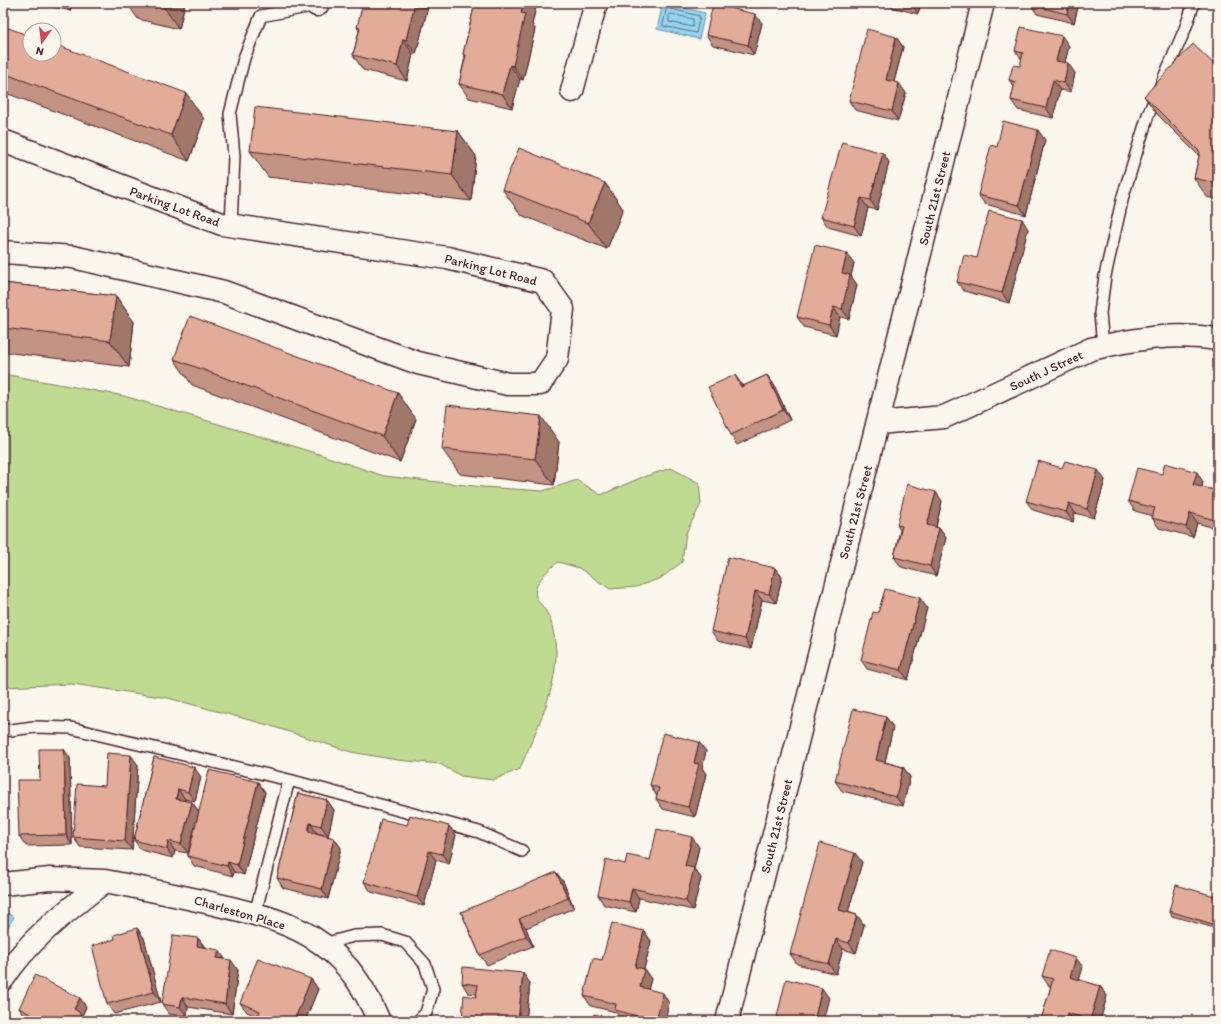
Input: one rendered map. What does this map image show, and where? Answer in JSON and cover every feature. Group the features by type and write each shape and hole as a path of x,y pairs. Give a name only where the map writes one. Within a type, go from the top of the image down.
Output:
{"street":[{"path":"572,91 596,3"},
{"name":"South 21st Street","path":"727,1021 983,3"},
{"name":"Parking Lot Road","path":"3,141 222,224 447,258 543,281 563,310 557,359 540,384 508,384 418,363 224,292 73,257 3,252"},
{"name":"South J Street","path":"878,423 944,417 1091,349 1122,341 1166,335 1218,339"},
{"name":"Charleston Place","path":"3,884 50,879 105,881 166,892 255,914 295,927 323,944 349,968 367,994 379,1021"},
{"path":"3,979 14,962 45,930 105,881"}],"lane":[{"path":"1103,346 1100,313 1105,276 1124,196 1148,115 1182,36 1194,3"},
{"path":"231,226 234,156 230,114 244,58 261,16 317,4"},
{"path":"3,731 34,727 71,728 289,780 479,832 522,851"},
{"path":"255,914 289,780"},
{"path":"323,944 354,936 382,935 405,942 425,964 433,989 426,1013 418,1021"}],"green space":[{"path":"3,374 124,396 319,454 384,476 483,487 543,491 577,480 601,495 640,478 671,468 699,483 701,504 686,533 682,562 661,578 636,587 610,589 579,568 558,562 541,578 535,594 548,614 552,624 556,650 553,681 538,726 520,769 493,780 461,776 440,764 397,760 351,752 268,725 168,698 72,684 3,687"}],"water":[{"path":"663,3 705,13 699,39 657,29"},
{"path":"3,911 14,917 3,935"}],"building":[{"path":"363,3 415,3 406,40 403,39 397,66 353,55 360,28 357,27"},
{"path":"475,3 524,3 521,13 525,14 513,66 510,65 502,94 459,84 466,55 463,54"},
{"path":"1031,3 1069,3 1067,14 1031,5"},
{"path":"713,4 755,14 748,45 706,35"},
{"path":"3,26 22,33 22,62 62,62 62,47 186,93 171,135 3,73"},
{"path":"1021,27 1062,36 1056,61 1068,63 1064,83 1053,80 1046,108 1011,100 1015,82 1009,80 1013,65 1020,66 1023,53 1015,51"},
{"path":"867,29 896,37 886,80 899,83 892,111 849,101"},
{"path":"1193,44 1218,68 1218,184 1194,178 1200,152 1144,96"},
{"path":"255,107 458,131 452,175 250,151"},
{"path":"1003,121 1038,130 1019,205 978,195 991,145 997,147"},
{"path":"842,142 883,153 870,200 861,198 854,226 821,217"},
{"path":"519,148 605,183 588,223 502,189"},
{"path":"989,211 1022,219 1002,293 957,282 964,255 977,258"},
{"path":"815,245 847,253 842,273 850,275 842,309 833,307 829,325 797,317"},
{"path":"3,283 116,296 110,341 3,328"},
{"path":"190,316 398,393 382,436 174,359"},
{"path":"735,375 741,387 767,375 783,410 731,435 708,387"},
{"path":"447,405 541,416 535,459 442,449"},
{"path":"1038,461 1062,468 1065,461 1098,470 1087,509 1069,503 1066,512 1026,501"},
{"path":"1165,463 1197,472 1193,485 1218,491 1218,521 1190,513 1186,527 1152,518 1155,508 1128,501 1137,468 1162,474"},
{"path":"907,484 936,492 927,525 939,528 930,566 894,557 902,526 897,525"},
{"path":"728,557 775,568 769,594 755,591 745,639 711,631"},
{"path":"885,589 920,598 901,670 861,660 873,612 878,613"},
{"path":"853,709 886,717 876,760 903,767 896,797 835,781"},
{"path":"663,733 699,742 694,763 699,764 688,807 656,799 659,788 650,785"},
{"path":"39,749 64,749 66,835 19,836 17,780 40,780"},
{"path":"107,753 131,755 125,841 73,837 77,784 105,786"},
{"path":"154,757 194,767 188,792 178,789 176,799 192,802 181,844 168,841 167,849 134,840"},
{"path":"209,770 258,782 237,865 228,862 227,866 188,856"},
{"path":"298,793 327,800 321,826 310,823 308,831 334,838 322,889 277,878"},
{"path":"410,815 449,826 442,854 429,851 417,897 364,882 381,819 407,825"},
{"path":"657,829 692,837 685,866 694,868 686,901 632,888 629,902 598,895 606,859 625,864 627,855 650,860"},
{"path":"820,843 855,853 839,910 857,915 849,943 836,939 829,964 790,954"},
{"path":"556,872 568,898 519,919 526,936 480,955 461,912"},
{"path":"1176,885 1218,897 1218,919 1216,925 1169,911"},
{"path":"612,923 644,931 635,967 644,969 640,987 663,993 656,1021 615,1010 616,1004 584,996 593,958 602,960"},
{"path":"137,928 154,992 107,1004 92,946 115,939 114,935"},
{"path":"173,935 198,938 197,946 219,950 217,958 231,960 225,1004 182,997 180,1007 162,1004"},
{"path":"1050,950 1076,958 1070,977 1100,986 1090,1020 1067,1013 1065,1021 1041,1020 1053,979 1042,976"},
{"path":"258,958 311,979 294,1021 286,1021 276,1017 275,1021 256,1021 260,1011 240,1003"},
{"path":"463,967 523,973 518,1021 482,1021 462,1019 464,995 476,997 478,985 462,983"},
{"path":"35,975 80,998 74,1009 79,1012 82,1019 81,1021 28,1021 32,1015 19,1008"},
{"path":"786,979 822,988 814,1021 776,1021"},
{"path":"594,1014 618,1021 592,1021"}]}
